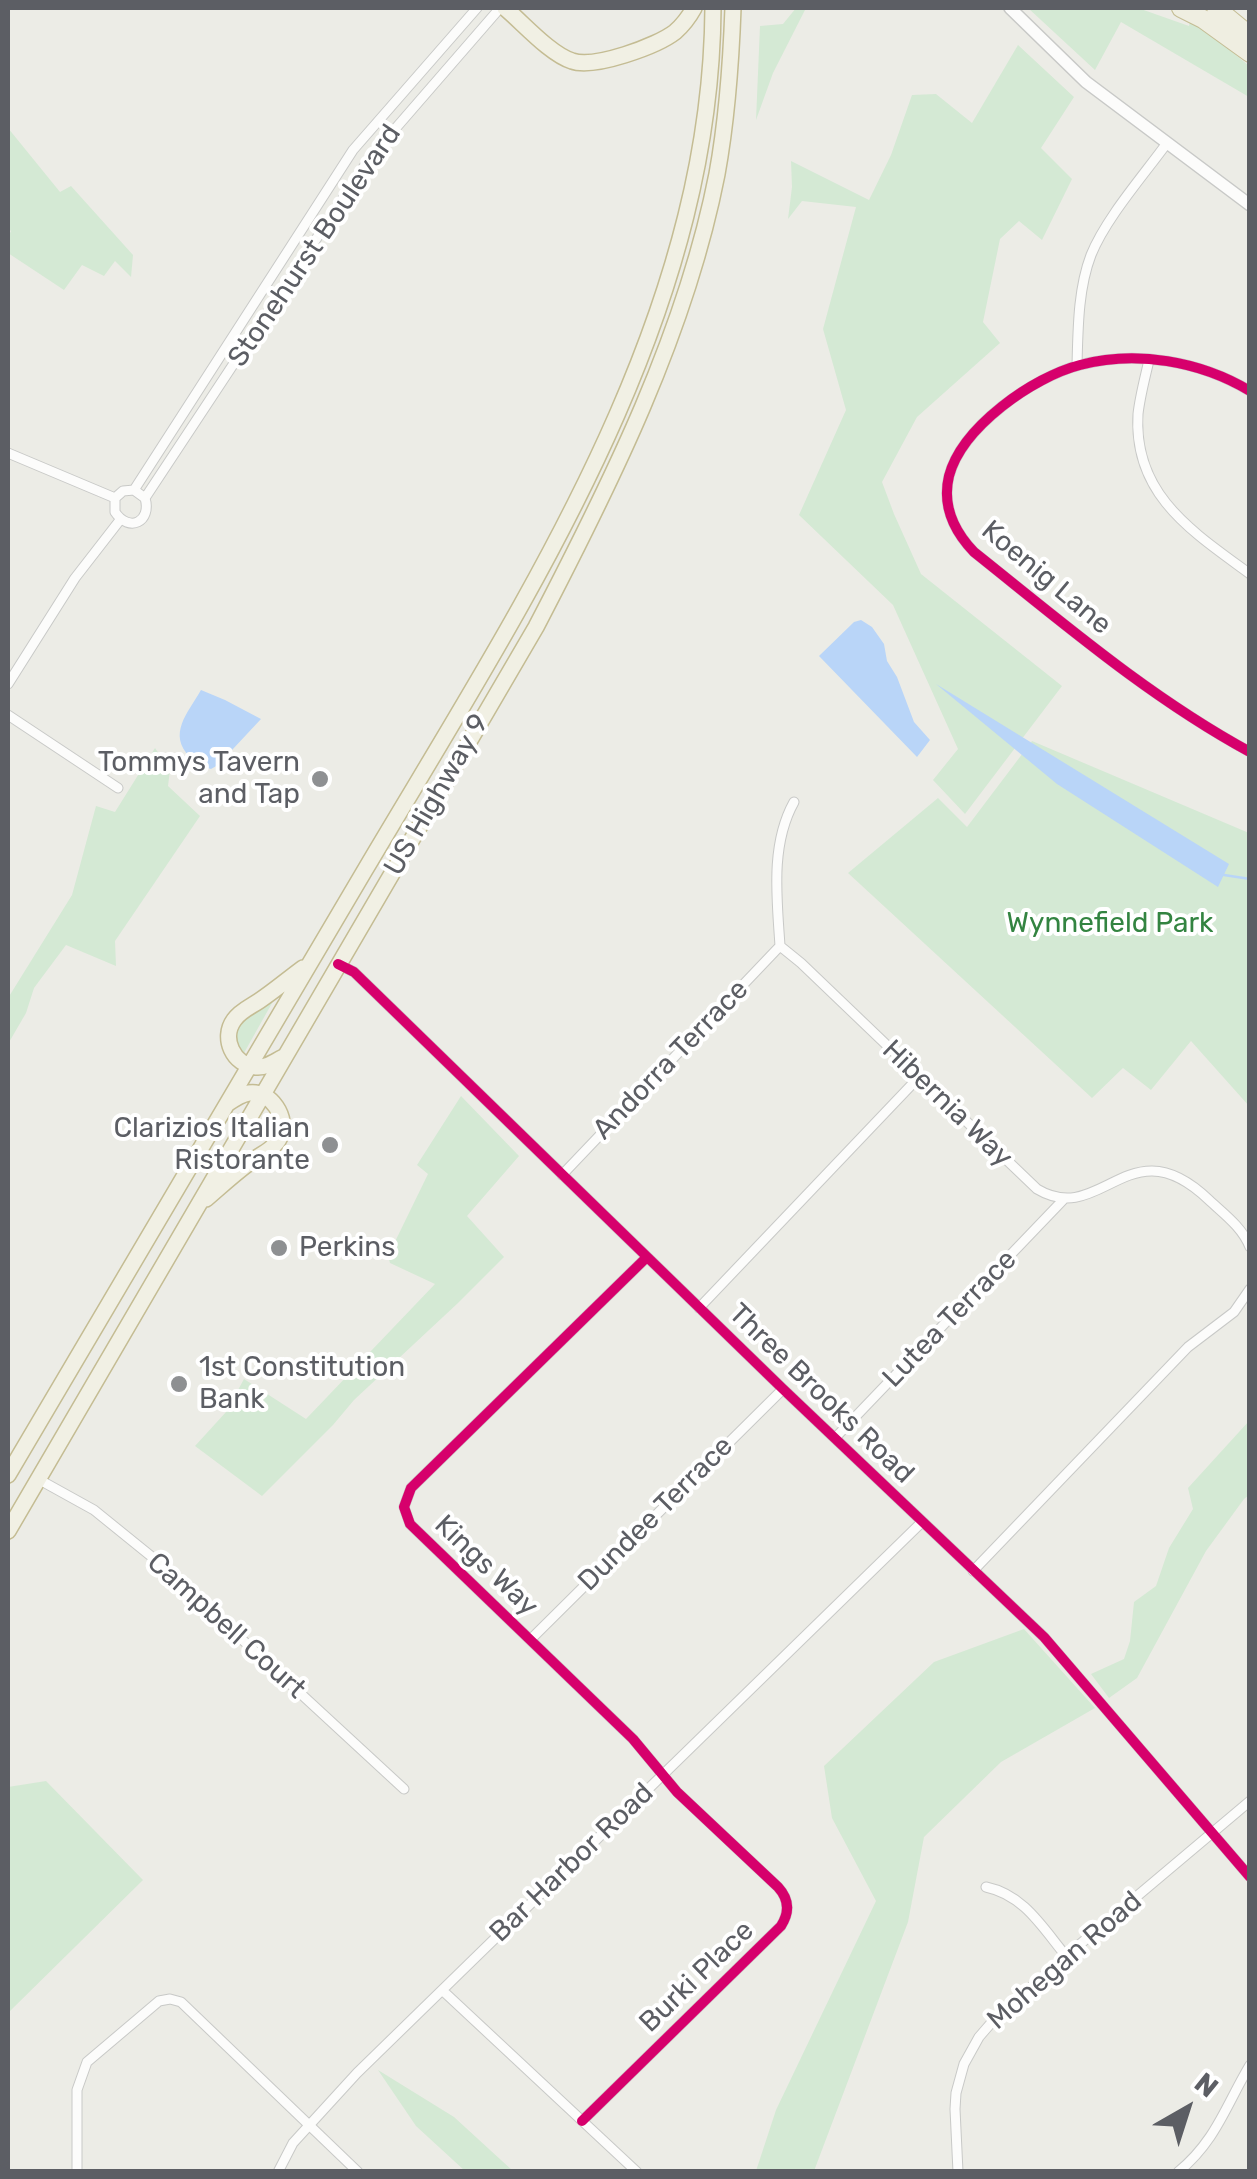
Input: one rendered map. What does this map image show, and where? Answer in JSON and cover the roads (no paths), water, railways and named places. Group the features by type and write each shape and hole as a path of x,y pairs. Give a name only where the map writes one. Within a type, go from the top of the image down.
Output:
{"highway":[{"path":"502,8 562,56 581,64 607,60 661,40 679,28 694,8"},
{"name":"US Highway 9","path":"8,1476 536,576 585,484 614,421 674,260 704,132 713,8"},
{"name":"US Highway 9","path":"8,1532 536,627 589,523 639,414 680,304 710,203 726,114 733,8"},
{"path":"1182,8 1250,53"},
{"path":"1216,8 1250,36"},
{"path":"284,1056 263,1066 250,1066 236,1057 228,1035 234,1020 311,962"},
{"path":"196,1207 278,1140 282,1126 279,1110 262,1094 248,1093 227,1104"}],"street":[{"name":"Stonehurst Boulevard","path":"134,490 353,150 477,8"},
{"name":"Stonehurst Boulevard","path":"8,684 74,581 120,520 132,524 142,519 148,509 145,498 379,146 502,8"},
{"path":"1010,8 1086,82 1250,204"},
{"path":"446,43 458,54"},
{"path":"1077,365 1082,291 1091,255 1107,226 1168,143"},
{"path":"307,219 321,228"},
{"name":"Koenig Lane","path":"1250,392 1195,367 1121,359 1077,365 1036,383 986,422 952,466 947,487 956,530 974,552 1142,686 1250,752"},
{"path":"1149,360 1138,425 1148,473 1179,520 1250,574"},
{"path":"8,454 116,498"},
{"path":"120,520 115,512 116,498 123,491 134,490 145,498"},
{"path":"8,715 118,788"},
{"path":"780,946 780,844 794,802"},
{"name":"Hibernia Way","path":"780,946 1026,1180 1044,1193 1064,1199"},
{"name":"Andorra Terrace","path":"562,1175 780,946"},
{"name":"Three Brooks Road","path":"338,964 354,972 1044,1637 1250,1877"},
{"path":"699,1308 919,1077"},
{"path":"1064,1199 1082,1196 1132,1173 1169,1172 1195,1186 1238,1227 1250,1247"},
{"name":"Lutea Terrace","path":"835,1438 1064,1199"},
{"name":"Kings Way","path":"647,1258 418,1481 405,1499 405,1511 410,1524 633,1739 662,1774"},
{"path":"973,1571 1188,1347 1234,1312 1250,1290"},
{"name":"Dundee Terrace","path":"530,1640 783,1389"},
{"name":"Campbell Court","path":"38,1479 94,1510 157,1562 404,1788"},
{"name":"Bar Harbor Road","path":"278,2172 293,2143 357,2073 922,1522"},
{"name":"Burki Place","path":"582,2120 781,1926 787,1914 787,1902 778,1887 662,1774"},
{"name":"Mohegan Road","path":"958,2172 956,2093 964,2064 992,2022 1250,1801"},
{"path":"986,1886 1003,1890 1018,1900 1066,1956"},
{"path":"442,1990 636,2172"},
{"path":"77,2172 77,2090 87,2062 164,1999 181,2002 358,2172"},
{"path":"1178,2172 1218,2127 1250,2064"}],"water":[{"path":"861,620 872,627 884,644 887,661 914,722 930,740 917,757 819,656 854,622"},
{"path":"936,684 1229,864 1218,887 1057,784"},
{"path":"201,690 261,719 211,769 192,759 180,740 182,724"}],"waterway":[{"path":"1224,875 1250,879"}],"place":[{"name":"Tommys Tavern and Tap","path":"320,779"},
{"name":"Clarizios Italian Ristorante","path":"330,1145"},
{"name":"Perkins","path":"279,1248"},
{"name":"1st Constitution Bank","path":"179,1384"}],"park label":[{"name":"Wynnefield Park","path":"1110,924"}]}
